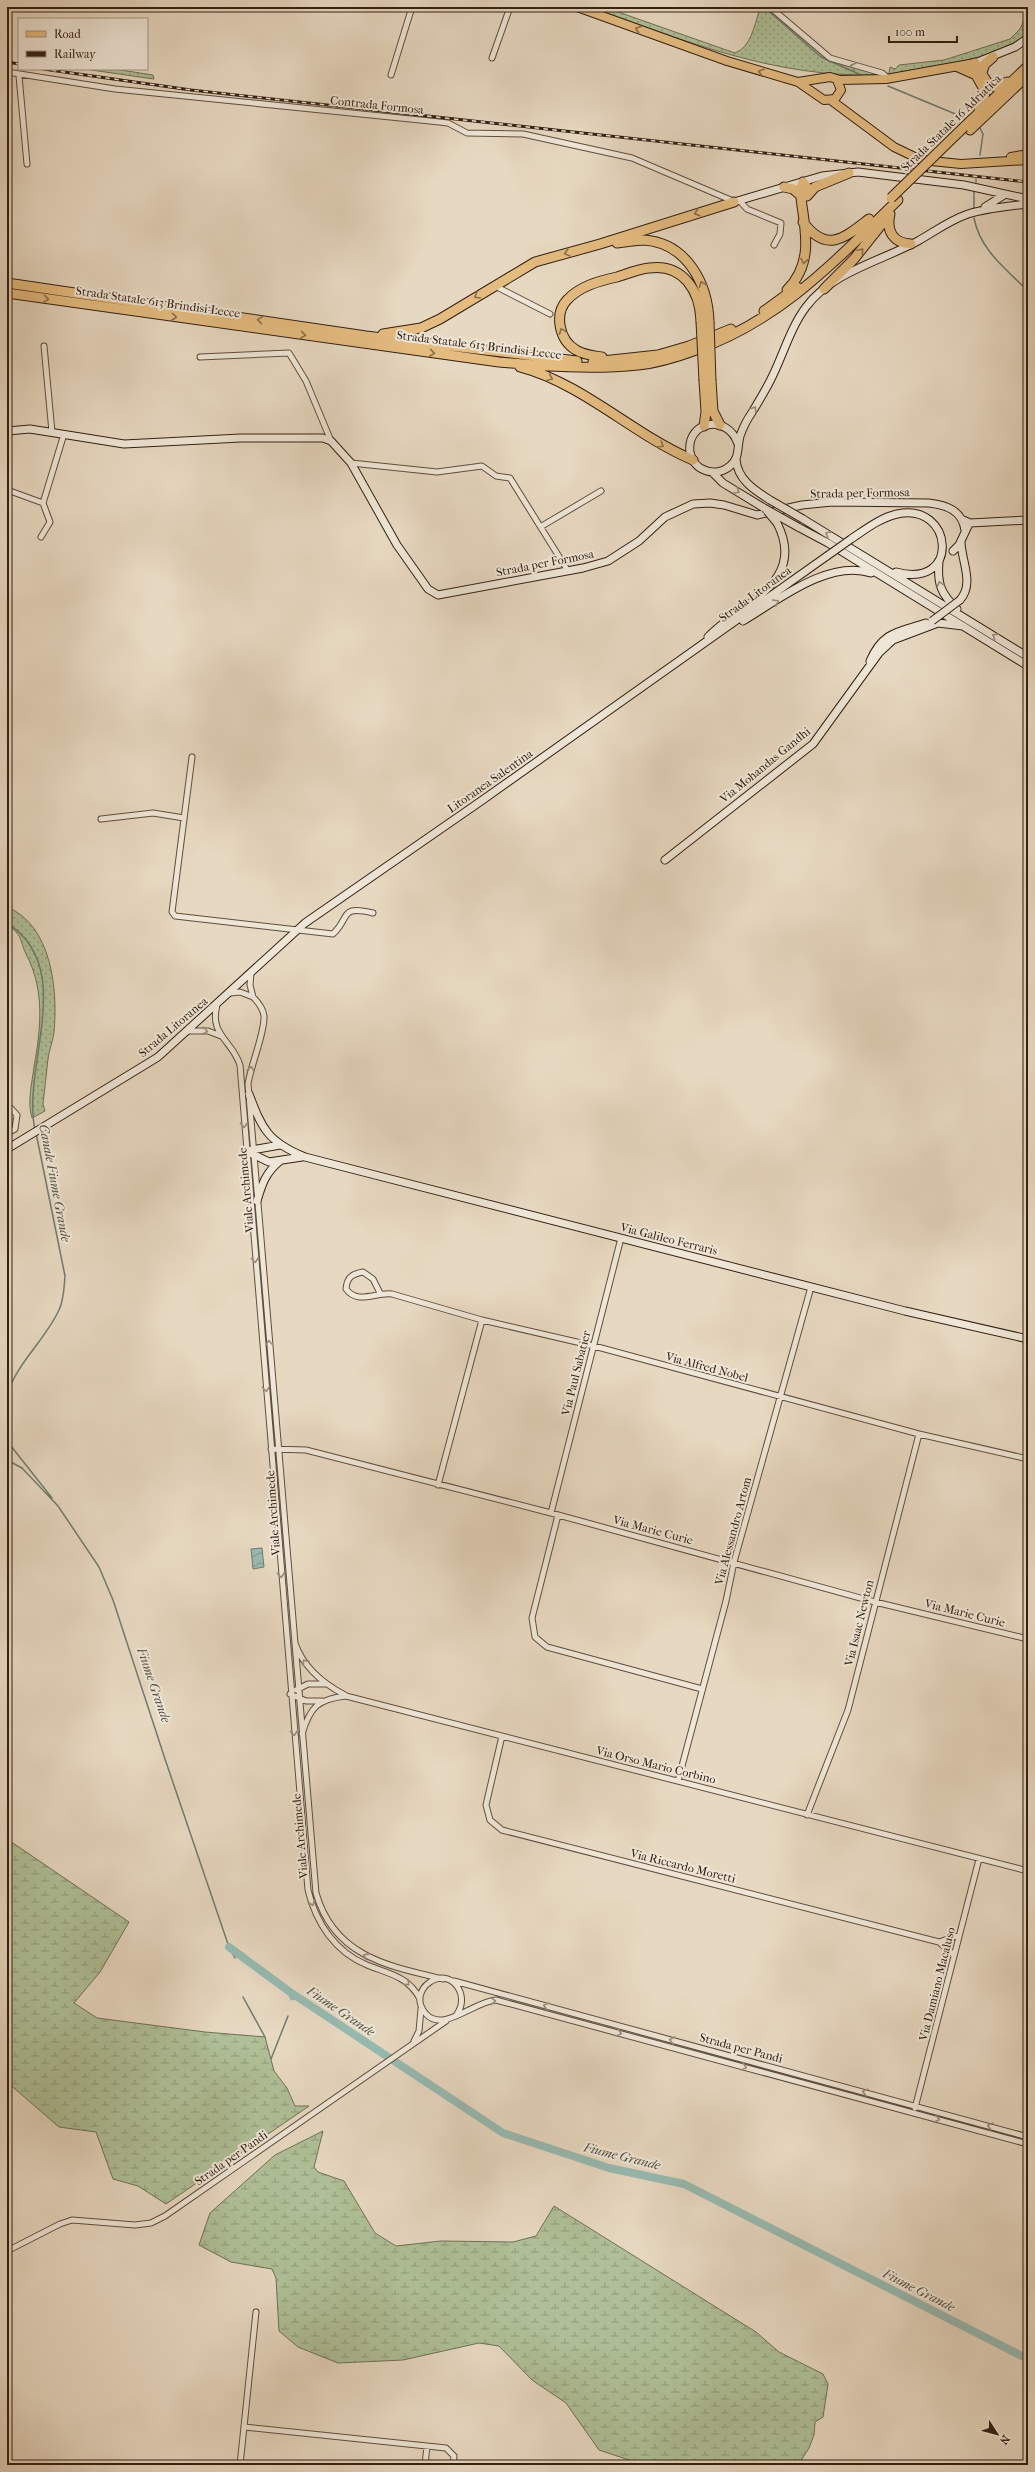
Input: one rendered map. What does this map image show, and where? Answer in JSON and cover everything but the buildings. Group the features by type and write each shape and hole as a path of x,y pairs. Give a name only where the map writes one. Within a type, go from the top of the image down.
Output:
{"highway":[{"path":"979,74 985,64 993,57"},
{"path":"967,128 985,97 975,63"},
{"path":"958,67 979,74 985,82 995,87 1002,86 1026,70"},
{"name":"Strada Statale 16 Adriatica","path":"894,199 1026,70"},
{"path":"804,194 815,187 849,173"},
{"path":"771,306 802,271 806,252 802,205 804,194 803,182"},
{"path":"784,187 804,194"},
{"path":"894,199 888,222 892,235 898,242 911,244"},
{"name":"Strada Statale 613 Brindisi-Lecce","path":"7,283 366,336 566,361 598,362 658,355 696,344 744,323 802,284 869,219 894,199"},
{"name":"Strada Statale 613 Brindisi-Lecce","path":"7,293 499,362 564,367 638,365 661,362 720,342 779,309 806,288 894,199"},
{"path":"366,336 421,328 535,262 600,244 736,201"},
{"path":"824,289 854,259 890,214"},
{"path":"804,222 817,238 827,241 845,237 869,219"},
{"path":"600,244 644,240 676,252 699,277 707,300 705,321 708,381 704,426"},
{"path":"632,358 592,356 576,350 568,343 560,328 560,312 566,300 578,290 595,282 649,268 669,269 683,276 695,290 705,321"},
{"path":"499,362 546,376 575,390 660,445 693,460"},
{"path":"708,381 713,410 720,425"}],"main road":[{"path":"577,7 727,61 798,82 819,95 824,100 832,101 908,155 921,160 972,163 1028,160"},
{"path":"798,82 830,77 837,80 889,79 975,63"},
{"path":"819,95 818,85 823,79"},
{"path":"837,80 841,90"},
{"path":"832,101 838,97 841,90 857,80"},
{"path":"972,163 1028,154"}],"street":[{"path":"391,75 412,7"},
{"path":"492,58 510,7"},
{"path":"770,7 830,58 882,73 889,79"},
{"path":"975,63 1015,47 1028,38"},
{"name":"Contrada Formosa","path":"7,72 19,76 115,89 448,123 467,133 523,134 632,158 736,201 747,209 781,223 780,234 774,245"},
{"path":"19,76 27,164"},
{"path":"736,201 803,182 849,173 964,185 1004,195 1028,199"},
{"path":"976,212 987,203 988,196 985,190"},
{"path":"999,207 1007,201 1004,195"},
{"path":"976,212 1004,195"},
{"path":"1028,204 999,207 976,212 948,222 911,244 845,276 824,289 807,306 796,322 773,376 745,423 738,444 736,460 736,468 742,478 770,500 886,569 1028,657"},
{"path":"495,286 550,314"},
{"path":"44,346 52,432"},
{"name":"Strada per Formosa","path":"200,357 289,353 306,381 331,441 351,463 397,545 433,592 438,595 568,571 608,561 623,553 665,517 693,504 710,503 724,505 758,515 802,505 832,502 929,503 948,507 963,520"},
{"path":"736,460 726,470 712,472 701,469 693,460 690,452 693,437 704,426 720,425 732,431 738,444"},
{"path":"7,431 30,429 124,444 266,437 323,438 331,441"},
{"path":"41,537 50,522 43,503 64,434"},
{"path":"351,463 437,472 482,466 493,475 507,476 513,480 568,571"},
{"path":"712,472 723,483 1028,666"},
{"path":"10,490 43,503"},
{"path":"542,526 601,491"},
{"path":"695,650 723,622 763,594 777,578 786,552 784,537 777,523 764,508"},
{"name":"Strada Litoranea","path":"695,650 827,556 888,516 908,512 923,516 936,526 943,541 943,552"},
{"path":"953,551 961,542 965,530 963,520 974,523 1028,520"},
{"path":"965,530 974,523"},
{"path":"934,622 960,600 964,594 967,582 961,542"},
{"path":"964,560 960,554 953,551 943,552 939,562 938,579 945,598 972,622"},
{"path":"886,569 902,574 916,575 928,571 939,562"},
{"path":"695,650 827,573 850,569 880,576"},
{"path":"923,603 936,616 934,622"},
{"path":"934,622 963,626"},
{"name":"Via Mohandas Gandhi","path":"665,860 813,744 864,675 877,648 887,636 899,630 934,622"},
{"name":"Litoranea Salentina","path":"298,929 695,650"},
{"path":"192,757 172,912 175,916 333,934 345,915 351,911 359,910 373,913"},
{"path":"101,819 152,813 184,818"},
{"name":"Strada Litoranea","path":"7,1149 157,1058 217,1005 298,929"},
{"path":"251,973 250,985 253,997"},
{"path":"230,993 240,992 253,997"},
{"name":"Viale Archimede","path":"253,997 262,1008 263,1024 251,1063 249,1094 251,1152 270,1449 304,1863 308,1890 314,1909 324,1930 346,1952 366,1965 402,1978 420,1999"},
{"name":"Viale Archimede","path":"217,1005 214,1020 221,1036 236,1052 240,1064 257,1201 314,1882 324,1916 343,1940 364,1956 381,1963 446,1979"},
{"path":"188,1031 208,1031 221,1036"},
{"name":"Via Galileo Ferraris","path":"249,1094 257,1118 280,1145 305,1157 811,1287 1028,1339"},
{"path":"7,1104 17,1115 17,1122 14,1129 7,1133"},
{"path":"251,1152 280,1145"},
{"name":"Via Galileo Ferraris","path":"251,1152 269,1162 305,1157"},
{"path":"257,1201 262,1182 270,1168 280,1161"},
{"name":"Via Paul Sabatier","path":"552,1513 621,1238"},
{"name":"Via Alfred Nobel","path":"380,1293 373,1279 363,1272 350,1276 346,1281 346,1289 350,1295 366,1298 380,1293 482,1320 594,1346 919,1434 1028,1459"},
{"name":"Via Alessandro Artom","path":"678,1781 726,1601 734,1562 811,1287"},
{"path":"438,1485 482,1320"},
{"name":"Via Isaac Newton","path":"807,1814 848,1710 919,1434"},
{"name":"Via Marie Curie","path":"270,1449 306,1450 552,1513 875,1602 1028,1639"},
{"path":"558,1515 532,1618 535,1637 547,1646 702,1689"},
{"path":"292,1633 302,1658 327,1684 346,1696"},
{"path":"290,1694 308,1684 327,1684"},
{"name":"Via Orso Mario Corbino","path":"290,1694 306,1701 322,1701 346,1696 1028,1871"},
{"path":"302,1738 309,1715 322,1701"},
{"name":"Via Riccardo Moretti","path":"502,1736 486,1805 490,1820 502,1830 939,1942 954,1955"},
{"name":"Via Damiano Macaluso","path":"914,2113 979,1859"},
{"path":"939,1942 959,1935"},
{"path":"410,2045 419,2031 420,1999 426,1985 431,1981 446,1979 457,1986 462,1997 462,2003 457,2014"},
{"name":"Strada per Pandi","path":"446,1979 1028,2137"},
{"name":"Strada per Pandi","path":"7,2252 60,2224 72,2220 135,2225 151,2223 165,2216 446,2020 489,2000 496,2000 1028,2144"},
{"path":"420,2005 428,2016 434,2020 446,2020"},
{"path":"240,2465 256,2312"},
{"path":"245,2427 446,2448 454,2456 453,2465"},
{"path":"425,2465 427,2446"}],"green space":[{"path":"590,7 604,7 735,53 745,46 751,36 759,12 757,7 769,7 821,53 880,75 804,71 768,64 697,45"},
{"path":"1028,11 1028,34 996,51 943,66 889,74 890,67 895,69 899,65 944,60 1010,39 1020,29"},
{"path":"91,70 120,70 153,75 154,79"},
{"path":"7,907 22,916 34,928 43,944 53,979 55,1016 43,1104 45,1111 32,1118 30,1099 40,1023 39,995 32,968 20,938 16,932 7,925"},
{"path":"7,1839 129,1922 100,1972 74,2003 97,2018 205,2032 265,2037 274,2071 287,2088 295,2106 309,2106 166,2204 138,2186 113,2179 96,2132 59,2127 7,2082"},
{"path":"323,2131 314,2167 318,2172 344,2181 375,2233 396,2246 441,2241 513,2242 536,2236 554,2206 756,2332 779,2352 823,2374 828,2384 823,2417 815,2422 814,2435 809,2448 798,2465 633,2465 632,2461 599,2450 566,2403 532,2380 499,2346 479,2343 403,2360 338,2363 298,2347 279,2331 276,2278 272,2269 231,2262 199,2245 210,2213 275,2155"}],"water":[{"path":"262,1548 264,1567 253,1569 251,1549"}],"waterway":[{"path":"764,7 821,57 861,75"},
{"path":"888,86 965,118"},
{"path":"980,128 983,134 980,155"},
{"path":"974,191 974,208"},
{"path":"974,218 977,229 988,249 1003,267 1028,291"},
{"name":"Canale Fiume Grande","path":"7,923 28,942 39,965 43,991 42,1019 33,1105 35,1130"},
{"name":"Canale Fiume Grande","path":"7,1394 18,1372 53,1321 61,1306 64,1293 65,1276 36,1133"},
{"name":"Canale Fiume Grande","path":"7,1441 52,1498"},
{"name":"Fiume Grande","path":"7,1460 22,1468 58,1506 99,1567 113,1600 229,1947 235,1958"},
{"name":"Fiume Grande","path":"229,1947 290,1992 503,2133 609,2168 684,2184 1028,2359"},
{"name":"Fiume Grande","path":"290,1992 292,1998"},
{"name":"Fiume Grande","path":"243,1997 265,2037"},
{"path":"271,2059 288,2016"}],"railway":[{"path":"7,62 18,64"},
{"path":"50,70 191,90 1028,182"}]}
